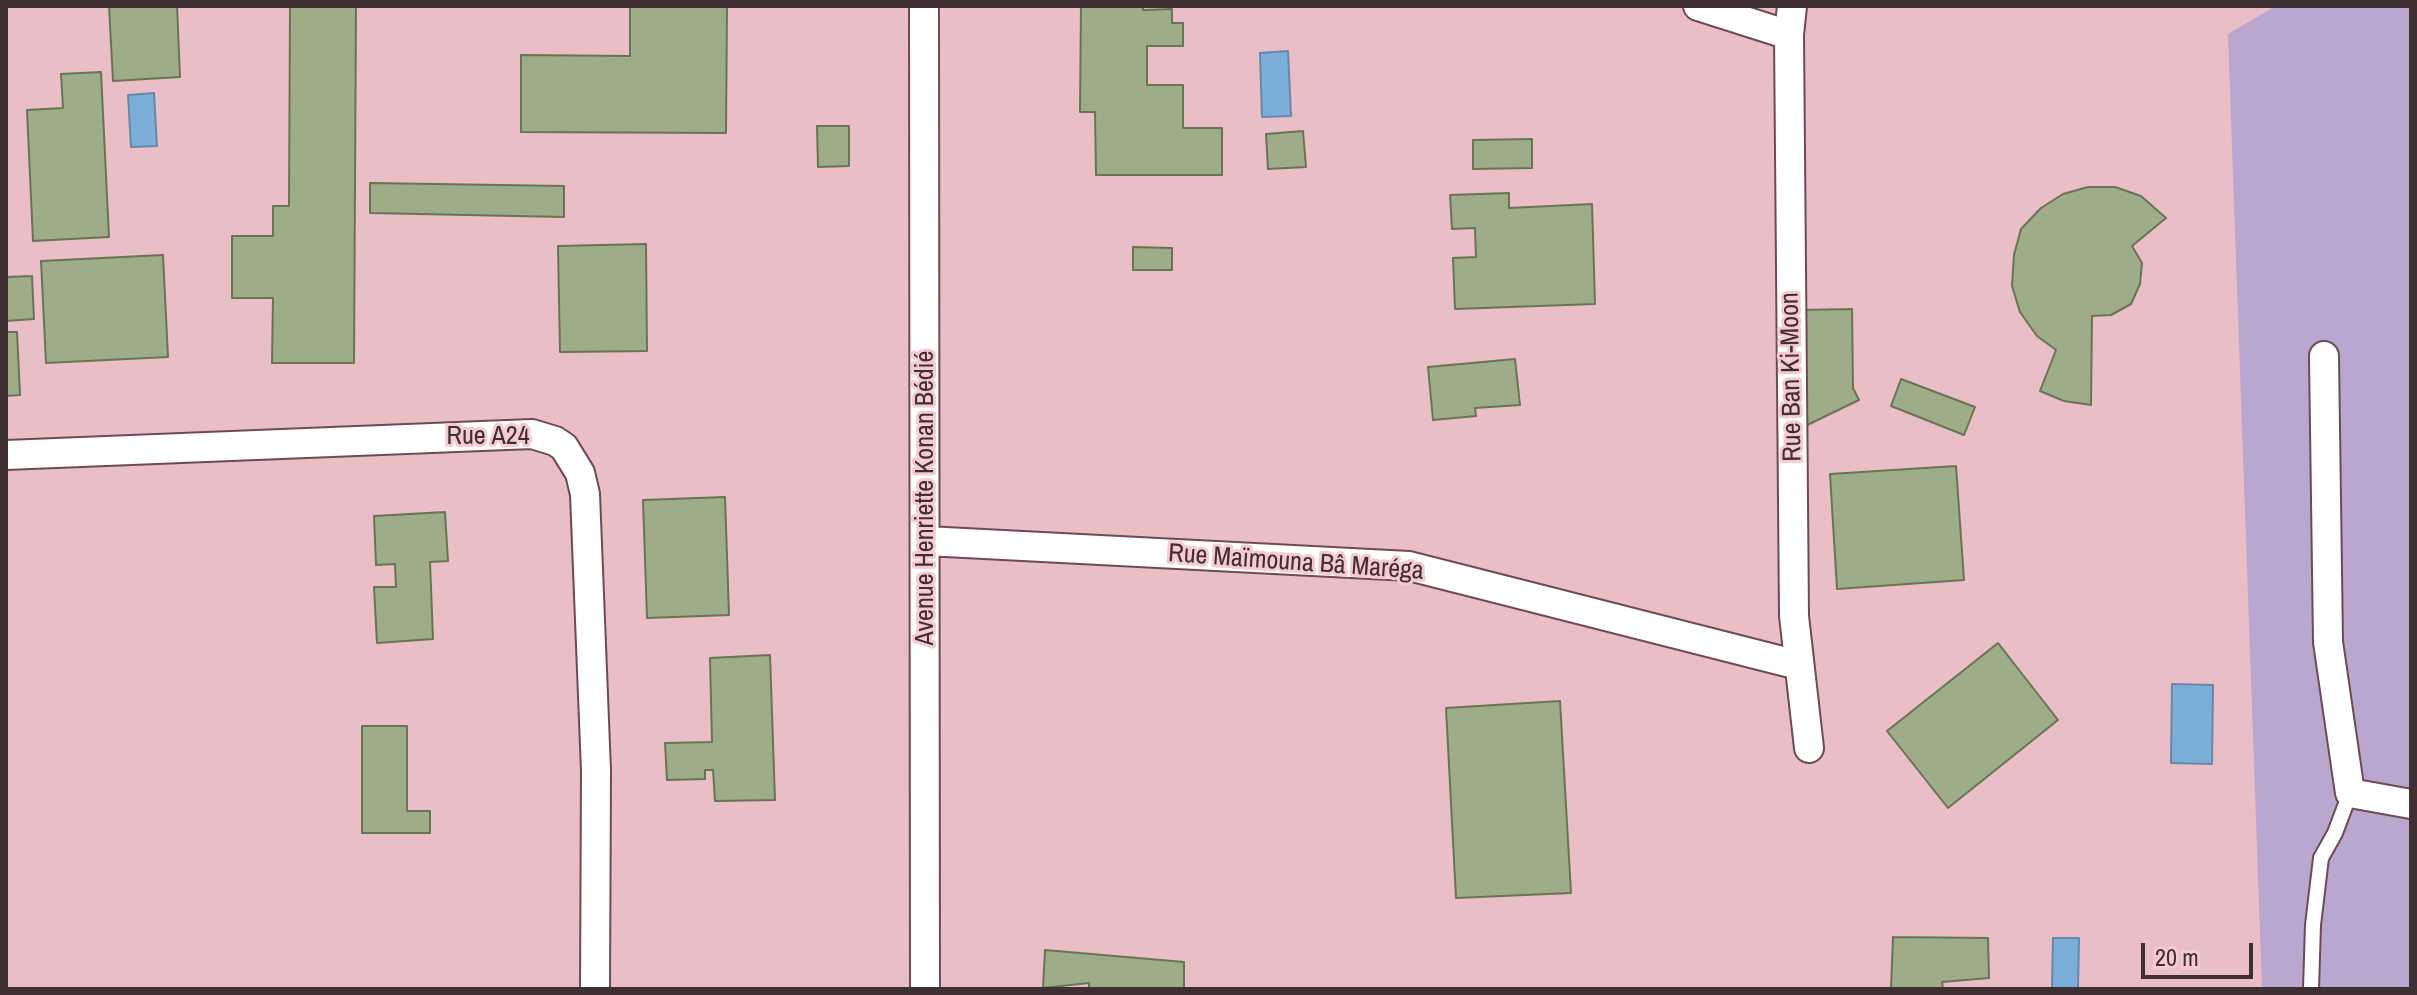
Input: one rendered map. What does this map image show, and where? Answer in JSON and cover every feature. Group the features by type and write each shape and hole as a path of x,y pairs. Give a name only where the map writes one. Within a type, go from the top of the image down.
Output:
{"street":[{"name":"Avenue Henriette Konan Bédié","path":"924,6 925,989"},
{"path":"1698,6 1789,35"},
{"name":"Rue Ban Ki-Moon","path":"1792,6 1789,35 1794,616 1809,748"},
{"path":"2324,356 2328,642 2350,793 2411,804"},
{"name":"Rue A24","path":"6,455 532,434 564,447 580,473 585,494 596,771 595,989"},
{"name":"Rue Maïmouna Bâ Maréga","path":"926,541 1409,566 1798,665"}],"lane":[{"path":"2311,989 2313,925 2321,858 2335,833 2350,793"}],"shaded area":[{"path":"2276,6 2411,6 2411,989 2262,989 2228,34"}],"water":[{"path":"1288,51 1291,116 1262,117 1260,53"},
{"path":"154,93 157,146 131,147 128,95"},
{"path":"2172,684 2213,685 2212,764 2171,763"},
{"path":"2053,938 2079,938 2078,989 2052,989"}],"building":[{"path":"109,6 177,6 180,77 113,81"},
{"path":"290,6 356,6 354,363 272,363 273,298 232,298 232,236 273,236 273,206 289,206"},
{"path":"630,6 727,6 726,133 521,132 521,55 630,56"},
{"path":"1081,6 1172,9 1172,23 1183,23 1183,46 1147,46 1147,85 1183,85 1183,128 1222,128 1222,175 1096,175 1095,112 1080,112"},
{"path":"101,72 109,237 33,241 27,110 63,108 61,74"},
{"path":"817,126 849,126 849,166 818,167"},
{"path":"1303,131 1306,167 1268,169 1266,134"},
{"path":"1532,139 1532,168 1473,169 1473,140"},
{"path":"370,183 564,186 564,217 370,213"},
{"path":"2088,187 2115,187 2141,196 2166,218 2132,246 2142,263 2140,284 2131,304 2111,315 2092,316 2091,405 2064,401 2040,391 2056,350 2037,336 2020,312 2012,286 2014,255 2021,229 2041,208 2063,194"},
{"path":"1509,193 1509,208 1592,204 1595,304 1455,309 1453,258 1476,257 1475,228 1452,229 1450,195"},
{"path":"646,244 647,351 560,352 558,246"},
{"path":"1133,247 1172,248 1172,270 1133,270"},
{"path":"163,255 168,357 46,363 41,261"},
{"path":"32,276 34,319 6,321 6,277"},
{"path":"1852,309 1853,388 1859,400 1801,428 1800,310"},
{"path":"6,332 17,332 20,395 6,396"},
{"path":"1515,359 1520,405 1475,408 1476,416 1433,420 1428,367"},
{"path":"1901,379 1975,407 1964,435 1891,406"},
{"path":"1956,466 1964,580 1837,589 1830,474"},
{"path":"725,497 729,615 647,618 643,500"},
{"path":"445,512 448,561 430,562 433,639 377,643 374,587 396,587 395,564 376,565 374,516"},
{"path":"1998,643 2058,720 1948,808 1887,731"},
{"path":"770,655 775,800 715,801 713,770 705,770 705,779 667,780 665,743 712,742 710,658"},
{"path":"1560,701 1571,893 1456,898 1446,708"},
{"path":"362,726 407,726 407,811 430,811 430,833 362,833"},
{"path":"1893,937 1988,938 1989,978 1942,982 1943,989 1891,989"},
{"path":"1045,950 1184,962 1184,989 1089,989 1089,983 1043,988"}]}
